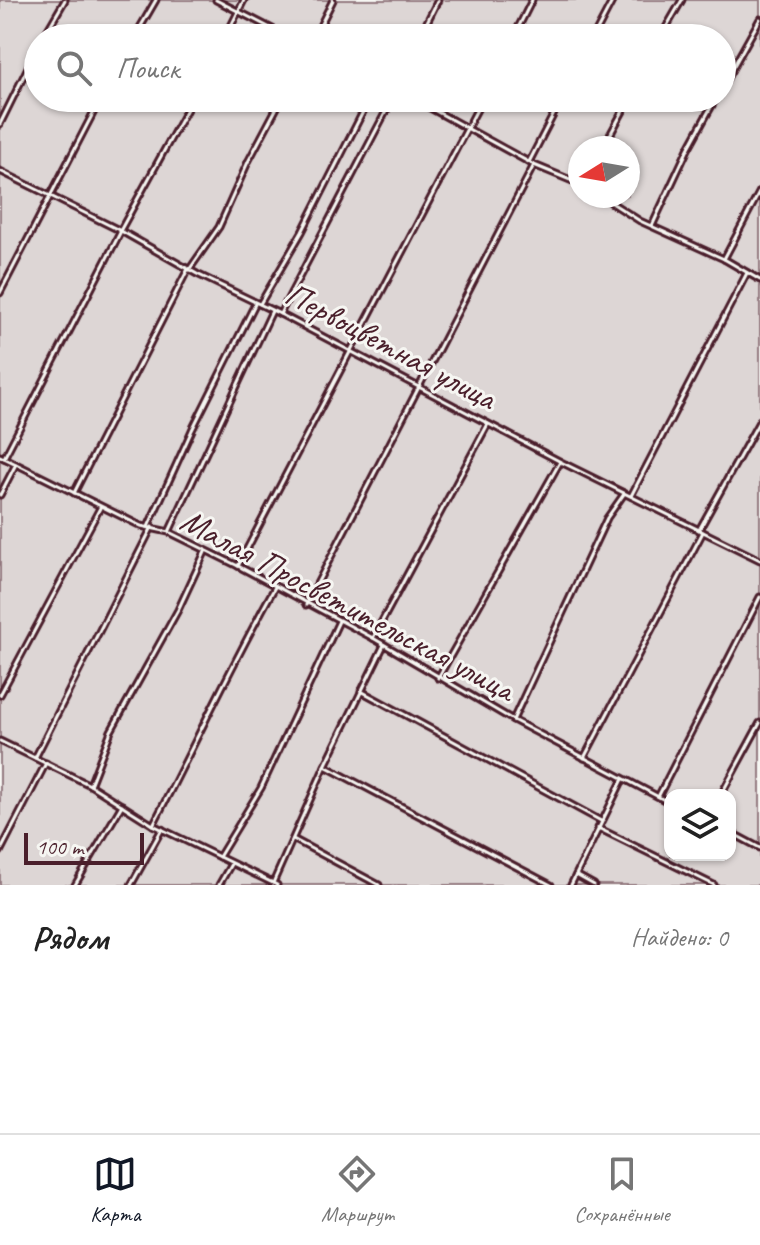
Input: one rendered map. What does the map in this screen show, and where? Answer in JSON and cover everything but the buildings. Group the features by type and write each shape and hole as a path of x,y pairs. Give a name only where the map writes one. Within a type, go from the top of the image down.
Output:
{"lane":[{"path":"51,24 65,0"},
{"path":"142,24 156,0"},
{"path":"216,0 263,24"},
{"path":"232,24 244,0"},
{"path":"321,24 333,0"},
{"path":"426,24 438,0"},
{"path":"520,24 532,0"},
{"path":"600,24 613,0"},
{"path":"668,24 682,0"},
{"path":"736,62 760,19"},
{"path":"0,124 24,75"},
{"path":"0,293 94,112"},
{"path":"2,457 185,112"},
{"path":"74,493 188,269 219,227 275,112"},
{"path":"35,758 150,527 192,430 258,303 302,232 363,112"},
{"path":"280,314 386,112"},
{"path":"437,112 534,165 568,179"},
{"path":"238,566 476,112"},
{"path":"529,162 555,112"},
{"path":"609,136 622,112"},
{"path":"652,226 708,112"},
{"path":"306,605 534,165"},
{"name":"Первоцветная улица","path":"0,171 561,462 760,560"},
{"path":"724,259 760,191"},
{"path":"621,208 760,280"},
{"path":"631,496 747,273"},
{"path":"169,532 272,310"},
{"path":"584,758 760,420"},
{"path":"373,638 488,424"},
{"name":"Малая Просветительская улица","path":"2,457 101,507 169,532 238,566 306,605 373,638 513,720 664,799"},
{"path":"438,678 561,462"},
{"path":"0,495 16,464"},
{"path":"513,720 607,518 624,494"},
{"path":"0,695 101,507"},
{"path":"90,785 111,731 178,610 205,551"},
{"path":"153,825 208,719 223,683 275,587"},
{"path":"659,795 760,597"},
{"path":"219,857 261,788 339,621"},
{"path":"0,741 90,785 153,825 275,884 325,766 384,645"},
{"path":"361,691 601,821"},
{"path":"724,789 760,723"},
{"path":"0,852 46,763"},
{"path":"325,766 551,885"},
{"path":"571,885 623,779"},
{"path":"75,885 122,805"},
{"path":"598,828 714,885"},
{"path":"131,885 162,829"},
{"path":"736,835 760,848"},
{"path":"293,839 379,885"},
{"path":"219,885 231,863"},
{"path":"576,875 594,885"}],"shaded area":[{"path":"0,0 760,0 760,885 0,885"}]}
